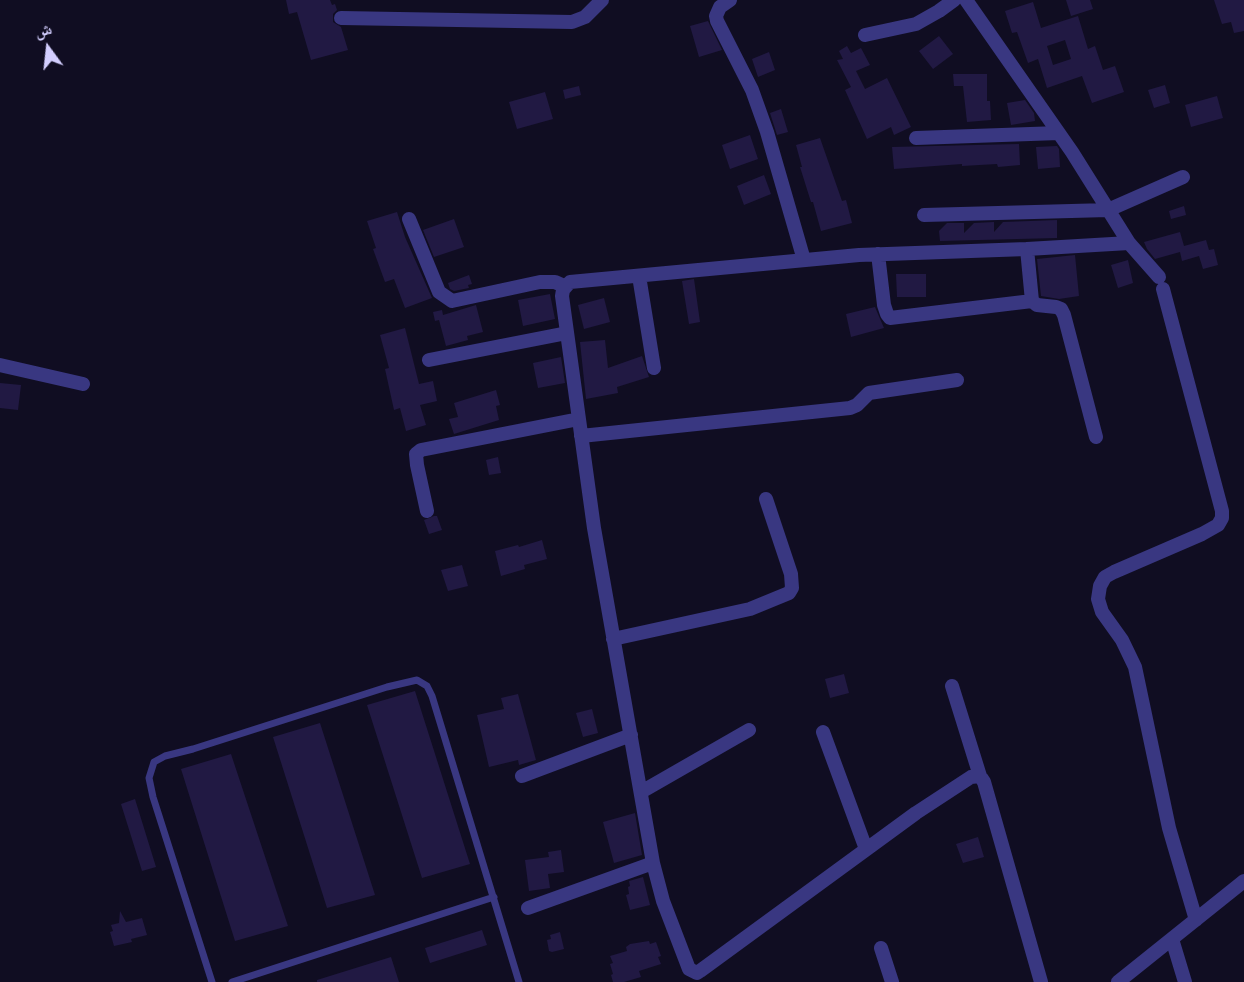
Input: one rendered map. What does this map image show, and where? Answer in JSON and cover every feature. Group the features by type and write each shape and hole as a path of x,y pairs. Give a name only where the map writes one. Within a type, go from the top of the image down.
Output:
{"street":[{"path":"342,18 572,22 585,17 602,0"},
{"path":"730,0 720,7 716,16 717,21 752,90 767,132 804,260"},
{"path":"865,34 916,24 954,0"},
{"path":"966,0 1059,133 1129,243 1161,283 1222,511 1222,518 1218,525 1105,577 1100,586 1098,599 1102,612 1122,640 1135,667 1169,828 1196,920"},
{"path":"916,138 1059,133"},
{"path":"924,215 1108,210 1183,177"},
{"path":"409,219 439,292 452,301 540,282 555,282 564,286"},
{"path":"980,776 971,777 915,813 697,973 689,969 663,901 653,863 594,528 562,296 564,286 570,282 878,254 1129,243"},
{"path":"1027,249 1032,301"},
{"path":"878,254 884,305 890,318 1032,301 1037,305 1061,309 1096,437"},
{"path":"639,276 654,368"},
{"path":"429,360 567,333"},
{"path":"0,365 83,384"},
{"path":"581,436 850,408 857,405 869,393 957,380"},
{"path":"427,511 417,465 417,454 421,450 579,419"},
{"path":"613,639 750,609 789,592 792,588 791,574 766,499"},
{"path":"952,686 980,776 984,782 1041,982"},
{"path":"641,792 748,730"},
{"path":"823,732 866,849"},
{"path":"522,777 631,735"},
{"path":"528,908 653,863"},
{"path":"1118,982 1244,881"},
{"path":"1172,939 1185,982"},
{"path":"881,948 892,982"}],"lane":[{"path":"212,982 153,797 149,778 154,762 165,756 193,750 387,687 417,680 427,686 432,696 519,982"},
{"path":"232,982 494,897"}],"building":[{"path":"286,0 330,0 332,5 335,4 337,10 333,14 333,22 341,27 348,50 311,60 297,12 289,14"},
{"path":"1066,0 1090,0 1093,9 1071,16"},
{"path":"1214,0 1244,0 1244,31 1234,33 1231,22 1222,24"},
{"path":"1033,2 1041,28 1078,16 1088,49 1095,46 1103,70 1115,66 1124,92 1092,103 1082,76 1047,88 1038,59 1028,63 1017,32 1012,33 1005,11","holes":["1065,40 1071,59 1053,65 1047,46"]},
{"path":"708,21 722,50 699,57 690,26"},
{"path":"939,36 953,54 933,69 919,51"},
{"path":"847,46 851,53 861,48 870,65 856,71 865,89 887,78 911,127 894,135 891,127 867,139 845,90 851,87 837,60 843,59 839,51"},
{"path":"769,52 775,70 758,77 752,59"},
{"path":"953,74 987,74 987,101 990,101 991,120 967,122 963,86 954,86"},
{"path":"1165,85 1170,103 1154,108 1148,90"},
{"path":"579,86 581,95 565,99 563,90"},
{"path":"545,92 553,119 517,129 509,102"},
{"path":"1217,96 1223,118 1191,127 1185,105"},
{"path":"1025,100 1034,113 1035,121 1011,125 1007,103"},
{"path":"781,109 788,132 777,135 770,113"},
{"path":"750,135 758,159 730,169 722,145"},
{"path":"820,138 842,201 846,200 852,223 821,231 800,167 802,167 796,145"},
{"path":"1019,144 1020,165 998,167 997,164 962,166 962,164 894,169 892,147"},
{"path":"1057,146 1060,167 1038,169 1036,147"},
{"path":"764,175 771,194 744,205 737,186"},
{"path":"1184,206 1186,215 1171,219 1169,211"},
{"path":"397,212 405,237 432,298 405,308 394,279 385,282 373,249 376,248 367,221"},
{"path":"454,219 464,247 434,257 423,230"},
{"path":"1057,220 1057,238 940,241 939,231 947,223 964,223 964,233 974,223 994,222 994,232 1003,222"},
{"path":"1180,232 1184,246 1206,240 1209,250 1214,249 1218,265 1203,269 1199,256 1182,261 1180,252 1155,259 1144,242"},
{"path":"1075,255 1079,296 1059,299 1041,296 1037,259"},
{"path":"1128,260 1133,283 1118,288 1111,265"},
{"path":"896,274 926,274 926,297 897,297"},
{"path":"469,275 472,284 468,285 469,288 454,291 450,289 448,283"},
{"path":"694,279 700,322 689,324 682,281"},
{"path":"550,294 555,319 523,326 518,300"},
{"path":"604,298 610,322 584,329 578,305"},
{"path":"476,305 483,332 467,336 468,340 446,346 439,320 435,321 433,312 442,310 443,315"},
{"path":"875,307 884,328 851,337 846,314"},
{"path":"405,328 419,384 433,381 437,401 420,405 426,425 406,431 400,408 394,410 385,369 389,368 380,335"},
{"path":"605,340 608,368 642,356 649,377 617,387 618,393 586,399 580,342"},
{"path":"561,357 565,383 538,388 533,363"},
{"path":"0,383 21,385 18,410 0,408"},
{"path":"496,390 500,405 496,406 499,420 454,434 449,419 458,417 454,403"},
{"path":"498,457 501,473 489,475 486,460"},
{"path":"437,516 442,530 429,534 424,520"},
{"path":"542,540 547,559 524,565 525,569 501,576 495,551"},
{"path":"462,565 468,586 448,591 441,570"},
{"path":"844,674 849,693 830,698 825,679"},
{"path":"415,691 470,864 422,878 367,705"},
{"path":"518,694 536,760 519,765 518,760 489,767 477,715 504,709 501,698"},
{"path":"592,709 598,733 583,737 576,713"},
{"path":"320,723 375,895 327,908 273,737"},
{"path":"231,754 288,926 235,941 181,769"},
{"path":"135,799 156,867 142,871 121,804"},
{"path":"635,813 642,855 614,863 603,822"},
{"path":"978,837 984,857 963,863 956,844"},
{"path":"561,850 564,872 548,874 550,888 529,891 525,860 549,857 548,852"},
{"path":"643,877 650,905 630,910 626,895 629,894 629,881"},
{"path":"120,911 126,922 142,918 147,935 131,939 132,942 114,946 110,932 113,931 111,925 119,923"},
{"path":"482,930 487,945 430,963 425,948"},
{"path":"560,932 564,949 549,951 547,940 551,939 550,935"},
{"path":"649,941 650,944 656,942 661,964 639,971 641,977 624,982 613,982 610,964 613,963 610,956 627,951 626,947 630,944"},
{"path":"391,957 399,982 317,982 317,980"}]}
